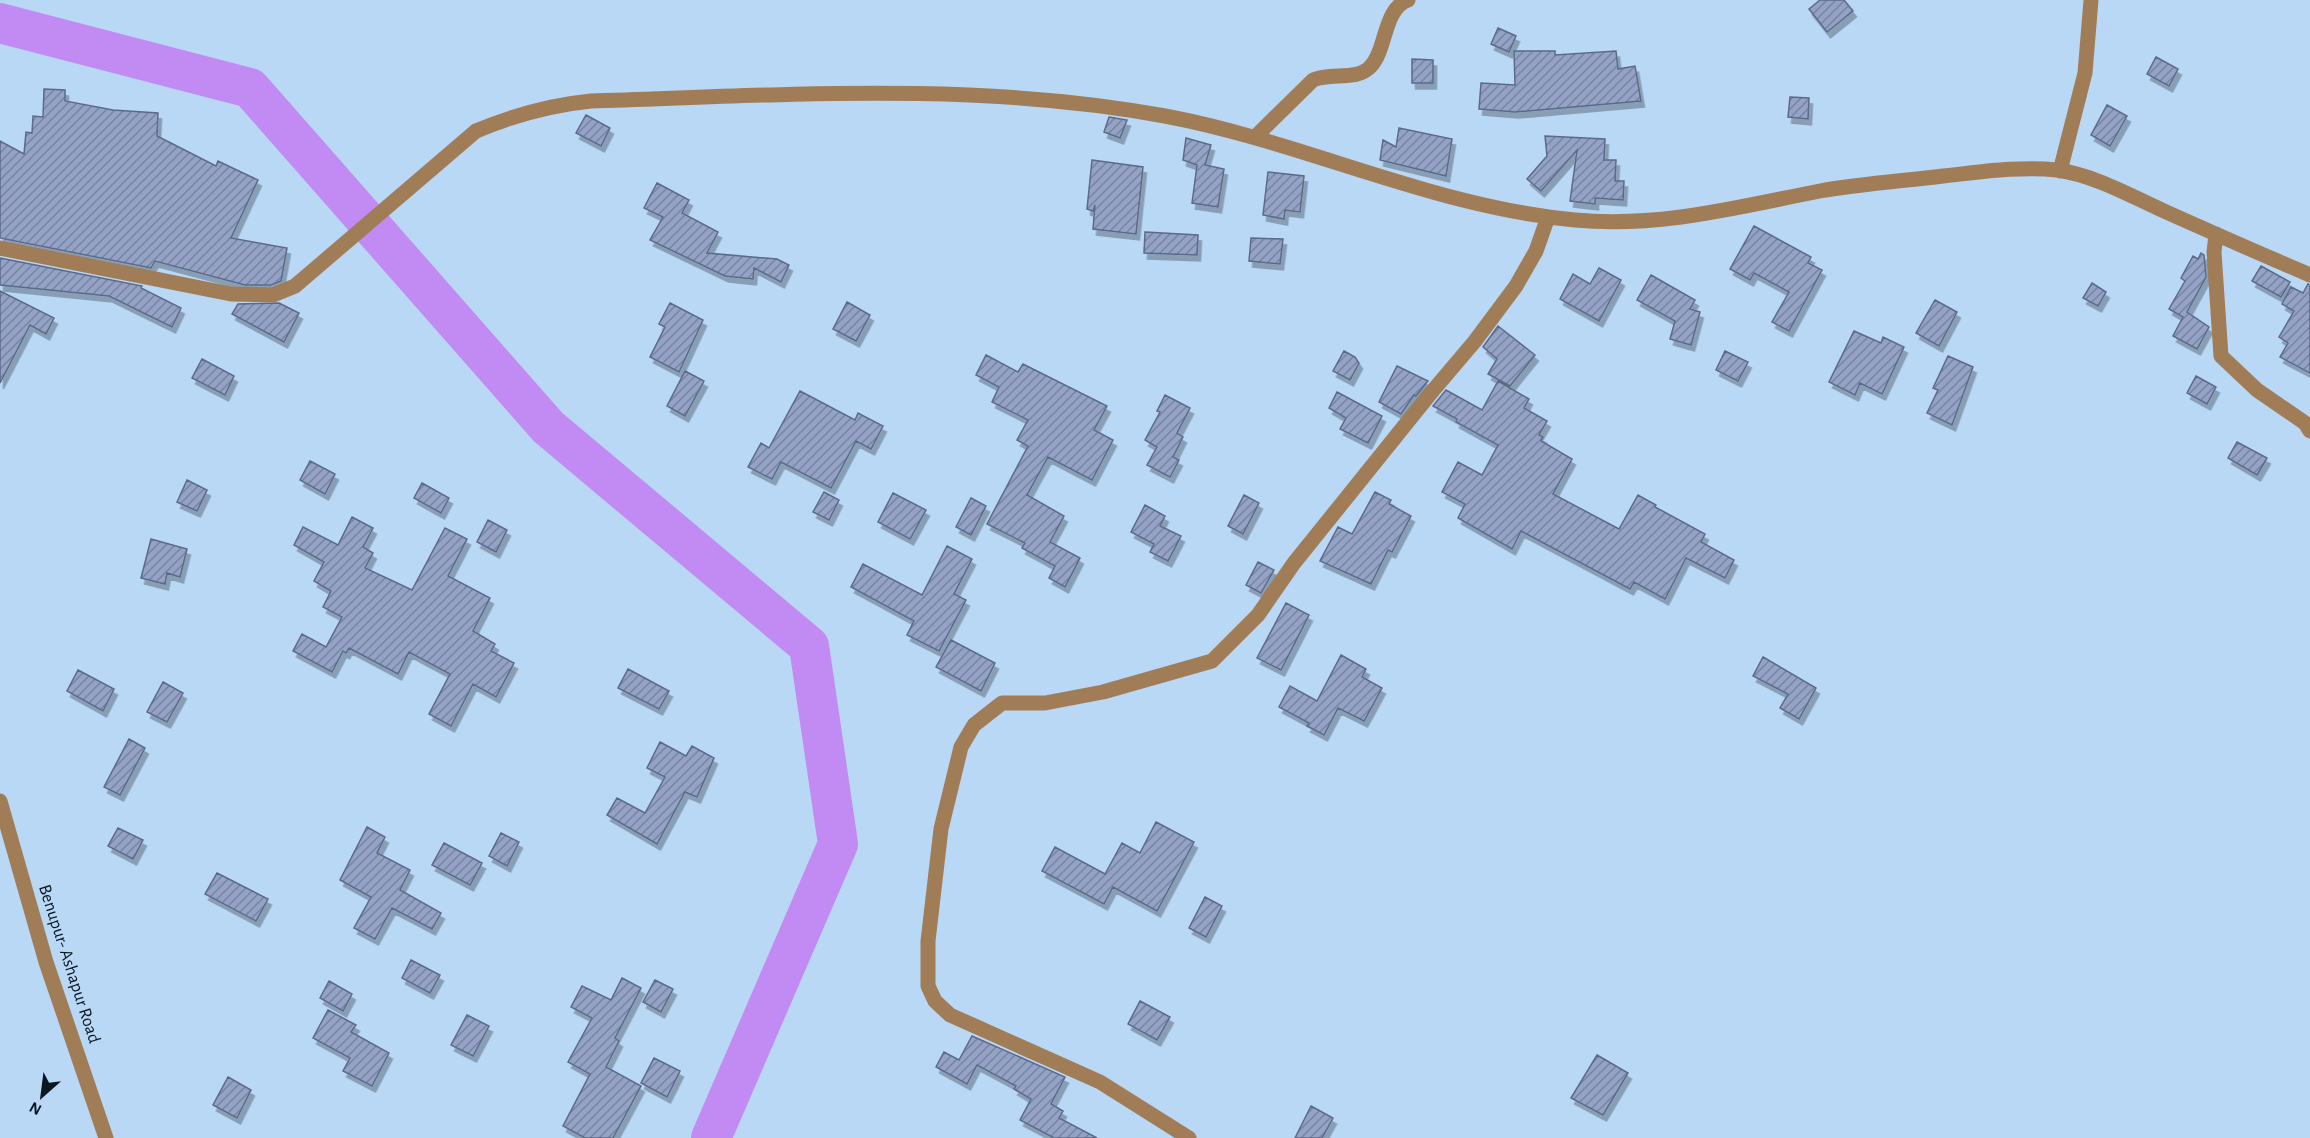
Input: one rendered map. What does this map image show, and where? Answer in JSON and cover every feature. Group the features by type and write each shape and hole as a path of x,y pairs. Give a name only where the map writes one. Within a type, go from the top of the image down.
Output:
{"street":[{"path":"1255,137 1313,80 1324,75 1360,74 1370,68 1379,54 1395,10 1408,0"},
{"path":"2060,171 2085,73 2091,0"},
{"path":"0,248 231,294 273,295 295,286 476,131 501,121 557,104 591,101 901,92 1033,99 1125,110 1255,137 1338,165 1445,196 1548,217 1621,224 1673,220 1834,189 2011,168 2060,171 2086,178 2310,275"},
{"path":"1189,1138 1100,1082 950,1015 935,1001 928,986 928,941 941,829 961,747 974,725 1002,703 1045,703 1103,692 1212,661 1258,615 1294,563 1475,341 1516,286 1536,251 1548,217"},
{"path":"2216,234 2214,252 2221,356 2257,390 2305,423 2310,431"},
{"name":"Benupur- Ashapur Road","path":"0,801 17,870 106,1138"}],"building":[{"path":"1820,0 1844,0 1853,11 1827,32 1809,9"},
{"path":"1498,28 1516,36 1509,52 1491,44"},
{"path":"1514,51 1555,51 1555,55 1616,51 1618,69 1635,66 1641,101 1515,112 1479,109 1481,83 1515,85"},
{"path":"2156,57 2178,69 2169,86 2147,74"},
{"path":"1412,59 1433,60 1433,83 1412,83"},
{"path":"44,89 65,90 65,101 113,110 158,113 157,136 216,166 218,161 258,180 231,238 287,248 281,281 271,285 245,285 155,261 151,268 0,238 0,141 24,154 26,132 32,133 33,116 43,117"},
{"path":"1790,97 1809,98 1808,119 1788,117"},
{"path":"2107,105 2127,116 2110,146 2091,135"},
{"path":"586,115 610,128 601,146 576,133"},
{"path":"1109,117 1127,120 1120,138 1104,132"},
{"path":"1399,128 1452,139 1446,176 1380,160 1383,140 1396,147"},
{"path":"1545,136 1605,139 1604,160 1616,160 1615,181 1624,181 1623,200 1595,198 1595,204 1570,201 1577,150 1541,191 1527,179 1547,156"},
{"path":"1186,138 1211,145 1205,165 1224,169 1218,207 1192,203 1197,165 1183,160"},
{"path":"1092,160 1143,167 1136,234 1093,229 1095,205 1093,211 1087,209"},
{"path":"1268,172 1304,176 1300,212 1285,210 1284,219 1263,215"},
{"path":"657,183 689,200 682,213 718,232 707,253 777,259 789,265 781,282 754,268 753,279 725,276 650,240 663,217 644,208"},
{"path":"1754,226 1811,257 1808,263 1822,270 1789,331 1772,322 1789,292 1754,273 1750,280 1730,269"},
{"path":"1145,232 1198,235 1197,255 1144,253"},
{"path":"1251,238 1283,239 1280,264 1249,261"},
{"path":"2201,253 2204,255 2206,277 2187,312 2209,327 2197,349 2173,336 2183,317 2169,309 2185,281 2181,278 2193,256 2198,259"},
{"path":"0,258 142,286 141,288 181,308 172,327 109,296 0,285"},
{"path":"2261,266 2290,282 2281,297 2252,281"},
{"path":"1599,268 1621,280 1599,321 1560,299 1573,274 1590,284"},
{"path":"1651,275 1695,300 1690,309 1700,312 1691,345 1670,339 1675,321 1637,300"},
{"path":"2092,283 2106,292 2098,306 2083,298"},
{"path":"2308,284 2310,285 2310,373 2280,357 2288,343 2279,337 2294,311 2282,304 2291,287 2303,293"},
{"path":"0,291 54,318 46,334 30,325 0,383"},
{"path":"1935,300 1957,312 1939,346 1916,333"},
{"path":"847,302 870,315 856,341 833,329"},
{"path":"279,303 299,313 284,342 232,314 238,304"},
{"path":"670,303 703,320 679,372 650,357 665,327 659,324"},
{"path":"1498,326 1535,355 1510,386 1488,374 1497,359 1483,347"},
{"path":"1854,331 1881,343 1883,337 1904,347 1882,394 1860,383 1855,395 1829,382"},
{"path":"1344,351 1355,357 1359,363 1350,380 1333,371"},
{"path":"1725,351 1748,362 1738,381 1716,370"},
{"path":"986,355 1018,372 1023,364 1107,406 1094,430 1113,440 1092,480 1048,457 1027,495 1064,516 1050,542 1080,558 1065,587 1049,578 1055,566 1022,548 1025,543 987,524 1028,446 1017,440 1028,420 992,402 999,387 976,375"},
{"path":"1948,356 1973,367 1952,425 1927,413 1938,390 1933,388"},
{"path":"202,359 234,376 225,395 192,378"},
{"path":"1397,366 1428,381 1416,396 1414,395 1401,414 1379,402"},
{"path":"685,371 704,381 685,416 667,406"},
{"path":"2196,376 2216,387 2207,404 2187,393"},
{"path":"1498,381 1529,399 1524,408 1547,421 1539,435 1543,437 1541,441 1572,459 1553,494 1619,529 1638,495 1656,505 1655,507 1705,534 1701,542 1734,560 1725,578 1686,558 1665,599 1634,582 1630,589 1521,531 1512,549 1458,518 1465,504 1442,492 1458,462 1482,475 1498,445 1456,422 1457,419 1433,406 1446,390 1482,410"},
{"path":"800,391 855,420 858,413 883,426 871,449 856,441 831,488 781,462 772,479 748,467 761,443 769,448"},
{"path":"1337,392 1382,416 1368,443 1340,429 1346,418 1329,408"},
{"path":"1165,395 1190,408 1177,433 1183,437 1173,457 1179,460 1170,477 1147,465 1157,447 1145,440 1160,412 1157,411"},
{"path":"2237,442 2267,458 2257,475 2228,458"},
{"path":"310,461 335,474 325,494 300,480"},
{"path":"187,480 207,490 197,511 177,502"},
{"path":"422,483 449,498 441,513 414,498"},
{"path":"824,492 839,500 829,520 813,512"},
{"path":"1375,492 1391,500 1389,504 1411,516 1392,552 1388,550 1371,584 1320,561 1338,527 1352,534"},
{"path":"893,493 926,510 910,539 878,522"},
{"path":"1244,495 1259,503 1243,534 1228,526"},
{"path":"971,498 986,506 971,535 956,527"},
{"path":"1145,505 1165,516 1160,526 1181,536 1168,561 1150,552 1154,544 1131,532"},
{"path":"352,517 373,528 363,547 373,553 365,568 412,590 445,528 467,539 448,576 490,598 473,631 495,644 491,651 514,663 496,697 473,684 451,726 429,714 450,674 409,652 398,674 349,648 346,653 343,651 332,672 293,651 302,634 326,647 342,617 323,607 331,591 314,581 324,562 294,545 303,527 338,545"},
{"path":"488,520 507,530 496,552 477,542"},
{"path":"151,539 187,549 180,577 167,573 165,584 141,578"},
{"path":"947,546 972,559 954,594 966,600 939,651 907,635 914,621 851,587 863,564 922,595"},
{"path":"1258,562 1274,570 1261,593 1246,585"},
{"path":"1286,603 1309,615 1281,670 1257,658"},
{"path":"951,640 995,663 981,691 936,667"},
{"path":"1341,655 1366,669 1362,677 1382,688 1364,721 1338,708 1324,735 1307,726 1309,723 1279,707 1290,686 1317,701"},
{"path":"1763,657 1816,688 1799,719 1780,708 1788,694 1753,676"},
{"path":"628,669 669,691 659,709 618,688"},
{"path":"78,670 114,689 103,711 67,691"},
{"path":"163,682 183,693 167,722 147,712"},
{"path":"129,739 145,748 120,795 104,787"},
{"path":"660,742 686,756 692,746 714,758 697,797 685,792 657,844 607,815 617,798 645,813 665,777 647,768"},
{"path":"1156,822 1194,842 1157,911 1113,887 1104,904 1042,871 1055,847 1105,874 1122,843 1140,853"},
{"path":"367,827 385,837 377,853 410,870 400,890 441,913 432,929 392,908 375,939 354,928 371,897 340,880"},
{"path":"118,828 143,840 133,859 108,846"},
{"path":"501,833 519,842 507,866 489,856"},
{"path":"444,843 482,863 470,885 432,865"},
{"path":"217,873 268,899 256,921 205,894"},
{"path":"1205,897 1222,906 1206,937 1189,928"},
{"path":"411,960 440,975 430,993 402,978"},
{"path":"622,978 641,988 615,1038 619,1041 606,1067 641,1086 613,1138 585,1138 563,1126 590,1074 568,1062 592,1018 571,1007 582,986 611,1000"},
{"path":"655,980 673,989 661,1012 643,1002"},
{"path":"329,981 352,994 343,1011 320,998"},
{"path":"1140,1001 1170,1017 1157,1040 1128,1024"},
{"path":"328,1010 356,1025 351,1032 389,1053 372,1086 343,1071 350,1058 313,1038"},
{"path":"467,1015 489,1026 473,1056 451,1045"},
{"path":"972,1036 1065,1077 1051,1104 1063,1111 1059,1118 1097,1138 1054,1138 1020,1120 1031,1099 1014,1089 1016,1086 977,1065 967,1084 936,1067 944,1052 959,1060"},
{"path":"1597,1055 1628,1073 1603,1115 1571,1098"},
{"path":"654,1058 680,1071 667,1097 641,1083"},
{"path":"228,1077 251,1090 237,1118 213,1105"},
{"path":"1311,1106 1333,1118 1322,1138 1295,1138"}],"waterway":[{"path":"0,23 250,88 548,427 809,646 838,844 711,1138"}]}
